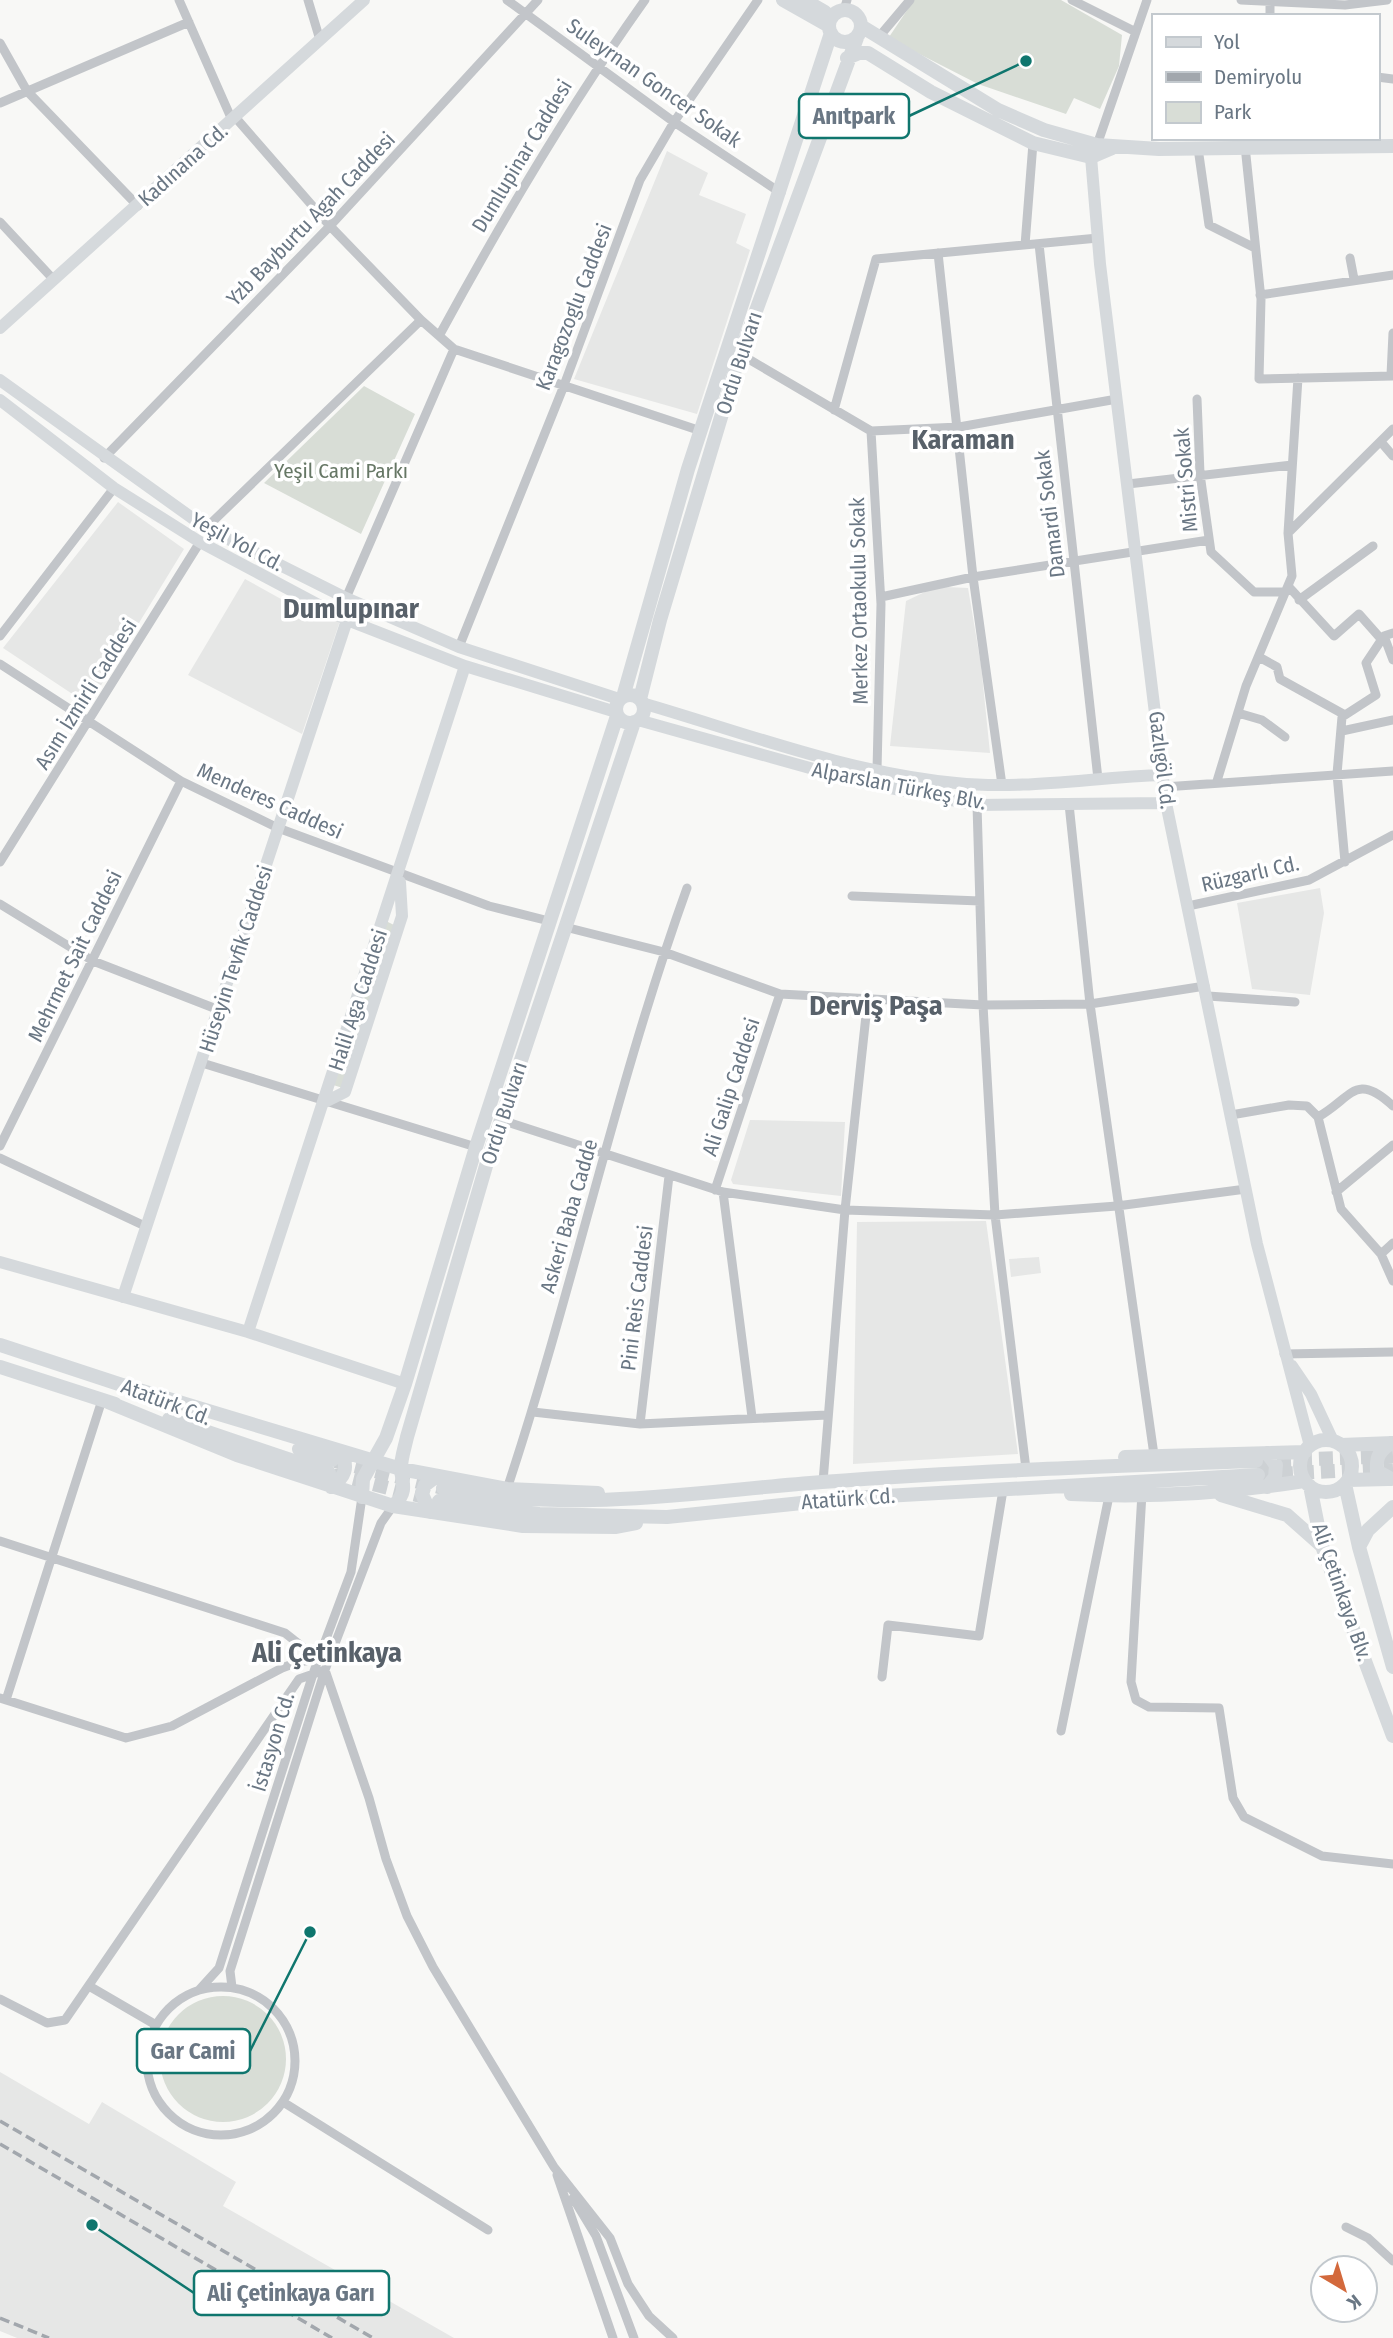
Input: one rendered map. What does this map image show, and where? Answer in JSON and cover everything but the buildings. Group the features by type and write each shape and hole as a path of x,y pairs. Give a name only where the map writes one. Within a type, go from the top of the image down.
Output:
{"main road":[{"path":"783,0 837,17 858,16 859,30"},
{"path":"804,0 837,17 844,41 859,30"},
{"name":"Ordu Bulvarı","path":"362,1497 363,1479 386,1438 405,1384 476,1147 619,706 701,431 837,17"},
{"path":"859,30 878,38 998,110 1100,150"},
{"name":"Ordu Bulvarı","path":"393,1506 403,1493 405,1482 401,1469 429,1361 501,1120 636,721 643,712 641,701 660,620 740,354 859,30"},
{"path":"847,58 868,53 931,92 1033,143 1100,150 1162,144 1198,148 1393,146"},
{"path":"636,721 624,722 619,706 631,695 641,701"},
{"name":"Atatürk Cd.","path":"0,1345 119,1384 333,1468"},
{"name":"Atatürk Cd.","path":"0,1367 105,1401 237,1455 333,1468"},
{"path":"1202,1492 1308,1449 1337,1443 1392,1443"},
{"path":"1337,1443 1352,1463 1346,1482"},
{"path":"1392,1443 1379,1452 1376,1461 1377,1471 1392,1479"},
{"path":"1307,1484 1300,1466 1308,1449"},
{"path":"1026,1469 1068,1460 1154,1455 1262,1469 1324,1492 1346,1482 1392,1479"},
{"path":"333,1468 373,1462 401,1469 437,1494"},
{"path":"333,1468 362,1497 393,1506 437,1494 507,1489 673,1496"},
{"name":"Atatürk Cd.","path":"437,1494 554,1502 623,1502 823,1482 1026,1469 1262,1469"},
{"name":"Atatürk Cd.","path":"437,1494 523,1526 615,1527 667,1517 850,1498 1003,1490 1262,1469"},
{"name":"Ali Çetinkaya Blv.","path":"1346,1482 1359,1548 1393,1667"},
{"name":"Ali Çetinkaya Blv.","path":"1307,1484 1322,1546 1393,1736"},
{"path":"1003,1490 1109,1496 1202,1492 1232,1496 1287,1515 1322,1546"},
{"path":"1359,1548 1368,1530 1393,1507"}],"street":[{"path":"179,0 234,119 330,226 421,320 454,349 563,388 701,431"},
{"path":"308,0 320,40"},
{"name":"Kadınana Cd.","path":"0,328 364,0"},
{"name":"Suleyrnan Goncer Sokak","path":"507,0 674,122 781,193"},
{"name":"Yzb Bayburtu Agah Caddesi","path":"104,458 330,226 538,0"},
{"name":"Dumlupinar Caddesi","path":"439,336 505,214 599,65 645,0"},
{"name":"Karagozoglu Caddesi","path":"459,647 563,388 640,180 674,122 758,0"},
{"path":"878,38 910,0"},
{"path":"1072,0 1134,31"},
{"path":"1100,150 1134,31 1147,0"},
{"path":"1241,0 1345,5 1387,0"},
{"path":"1270,3 1270,14"},
{"path":"0,103 189,22"},
{"path":"0,43 27,91 138,206"},
{"path":"1025,246 1033,143"},
{"path":"1244,146 1261,295 1259,379 1392,376 1393,333"},
{"path":"1198,148 1209,225 1255,248"},
{"name":"Gazlıgöl Cd.","path":"1100,150 1098,238 1166,803 1246,1189 1308,1449"},
{"path":"0,222 54,280"},
{"path":"834,410 876,259 1098,238"},
{"name":"Damardi Sokak","path":"1039,244 1098,779"},
{"path":"939,253 973,577 1002,785"},
{"path":"1350,258 1354,279"},
{"path":"1261,295 1393,275"},
{"path":"206,528 421,320"},
{"path":"346,598 454,349"},
{"path":"740,354 871,431 959,428 1117,399"},
{"path":"1217,781 1258,657 1292,576 1288,533 1298,378"},
{"name":"Yeşil Yol Cd.","path":"0,380 104,458 206,528 346,598 459,647 619,706"},
{"name":"Mistri Sokak","path":"1197,399 1200,474 1211,552 1254,592 1287,589"},
{"name":"Yeşil Yol Cd.","path":"0,400 114,488 200,542 347,620 465,666 619,706"},
{"path":"1288,533 1393,429"},
{"name":"Merkez Ortaokulu Sokak","path":"871,431 881,597 877,769"},
{"path":"1381,442 1393,456"},
{"path":"1128,484 1292,465"},
{"path":"0,636 114,488"},
{"path":"881,597 973,577 1209,540"},
{"name":"Asım İzmirli Caddesi","path":"0,862 90,722 200,542"},
{"path":"1299,600 1373,546"},
{"path":"1287,589 1334,636 1359,614 1386,637 1393,660"},
{"name":"Hüseyin Tevfik Caddesi","path":"123,1297 347,620"},
{"path":"1345,862 1337,774 1342,717 1376,695 1366,663 1386,637"},
{"path":"1258,657 1277,667 1280,679 1345,715"},
{"name":"Menderes Caddesi","path":"0,664 181,781 278,828 489,905 550,921"},
{"name":"Halil Aga Caddesi","path":"248,1332 465,666"},
{"name":"Alparslan Türkeş Blv.","path":"641,701 851,765 955,783 1002,785 1098,779 1163,781"},
{"path":"1238,713 1262,720 1285,737"},
{"path":"1342,730 1393,720"},
{"name":"Alparslan Türkeş Blv.","path":"636,721 860,782 977,805 1166,803"},
{"path":"1163,781 1217,781 1393,771"},
{"name":"Mehrmet Sait Caddesi","path":"0,1146 181,781"},
{"path":"1069,804 1090,1003 1154,1455"},
{"path":"977,805 983,1005 995,1215 1026,1469"},
{"name":"Rüzgarlı Cd.","path":"1188,906 1309,880 1393,835"},
{"name":"Askeri Baba Cadde","path":"507,1489 533,1412 603,1154 664,952 687,888"},
{"path":"852,896 980,901"},
{"path":"0,904 93,961 219,1010"},
{"path":"565,927 664,952 780,994 983,1005 1090,1003 1206,991 1295,1002"},
{"name":"Ali Galip Caddesi","path":"719,1191 780,994"},
{"path":"823,1482 845,1210 869,998"},
{"path":"202,1063 476,1147"},
{"path":"1318,1116 1348,1093 1361,1087 1370,1089 1393,1106"},
{"path":"1231,1115 1289,1105 1307,1106 1318,1116 1341,1209 1381,1254 1393,1281"},
{"path":"501,1120 719,1191 845,1210 995,1215 1117,1206 1246,1189"},
{"path":"1336,1192 1393,1145"},
{"path":"0,1158 147,1227"},
{"name":"Pini Reis Caddesi","path":"640,1424 669,1176"},
{"path":"719,1191 752,1417"},
{"path":"1381,1254 1393,1243"},
{"path":"0,1262 248,1332 405,1384"},
{"path":"1284,1354 1393,1352"},
{"name":"Gazlıgöl Cd.","path":"1284,1354 1311,1394 1337,1443"},
{"path":"105,1401 3,1699 126,1738 172,1726 282,1668 318,1659"},
{"path":"533,1412 640,1424 827,1415"},
{"path":"882,1677 888,1625 979,1636 1003,1490"},
{"path":"1142,1493 1131,1682 1136,1699 1149,1707 1219,1708 1236,1808 1255,1825 1322,1856 1393,1864"},
{"path":"1061,1731 1109,1496"},
{"name":"İstasyon Cd.","path":"199,1990 219,1968 318,1659 351,1572 362,1497"},
{"name":"İstasyon Cd.","path":"232,1987 230,1972 326,1670 381,1523 393,1506"},
{"path":"0,1541 285,1633 318,1659"},
{"path":"0,1999 47,2022 65,2020 299,1679 314,1671 326,1670 369,1798 386,1859 407,1916 433,1967 596,2236 635,2338"},
{"path":"89,1986 156,2025"},
{"path":"232,1987 256,1994 276,2009 290,2030 296,2054 294,2079 283,2102 266,2120 243,2133 218,2135 194,2130 172,2117 156,2098 148,2074 148,2049 156,2025 167,2010 199,1990 232,1987"},
{"path":"283,2102 488,2230"},
{"path":"554,2167 613,2338"},
{"path":"554,2167 610,2238 628,2284 649,2316 673,2338"},
{"path":"1346,2227 1368,2238 1393,2261"}],"shaded area":[{"path":"667,151 708,173 699,195 746,214 736,243 750,250 697,414 574,379"},
{"path":"118,502 184,549 89,705 3,648"},
{"path":"245,579 299,609 303,601 340,621 302,734 188,675"},
{"path":"946,587 968,588 981,665 990,753 890,746 906,601 929,590"},
{"path":"1320,888 1324,913 1310,995 1252,989 1237,903"},
{"path":"750,1120 845,1122 841,1196 733,1184 731,1180"},
{"path":"986,1221 1018,1454 853,1464 857,1222"},
{"path":"1039,1257 1041,1273 1011,1277 1009,1259"},
{"path":"0,2072 89,2124 102,2102 236,2182 223,2206 454,2338 17,2338 0,2331"}],"green space":[{"path":"914,0 1061,0 1122,35 1119,66 1100,109 1074,98 1066,114 978,84 894,41 889,37"},
{"name":"Yeşil Cami Parkı","path":"364,386 415,414 361,534 264,483"},
{"path":"384,920 398,927 346,1089 330,1084"},
{"path":"223,1996 247,2000 268,2014 282,2035 286,2059 282,2083 268,2104 247,2118 223,2122 199,2118 178,2104 164,2083 160,2059 164,2035 178,2014 199,2000"}],"tunnel":[{"path":"1256,1461 1393,1456"},
{"path":"335,1461 443,1488"},
{"path":"1258,1475 1393,1468"},
{"path":"333,1474 432,1499"}],"railway":[{"path":"0,2121 373,2338"},
{"path":"0,2144 332,2338"},
{"path":"0,2318 49,2338"}],"place":[{"name":"Anıtpark","path":"1026,61"},
{"name":"Gar Cami","path":"310,1932"},
{"name":"Ali Çetinkaya Garı","path":"92,2225"}],"district":[{"name":"Karaman","path":"963,439"},
{"name":"Dumlupınar","path":"351,608"},
{"name":"Derviş Paşa","path":"876,1005"},
{"name":"Ali Çetinkaya","path":"327,1652"}]}
